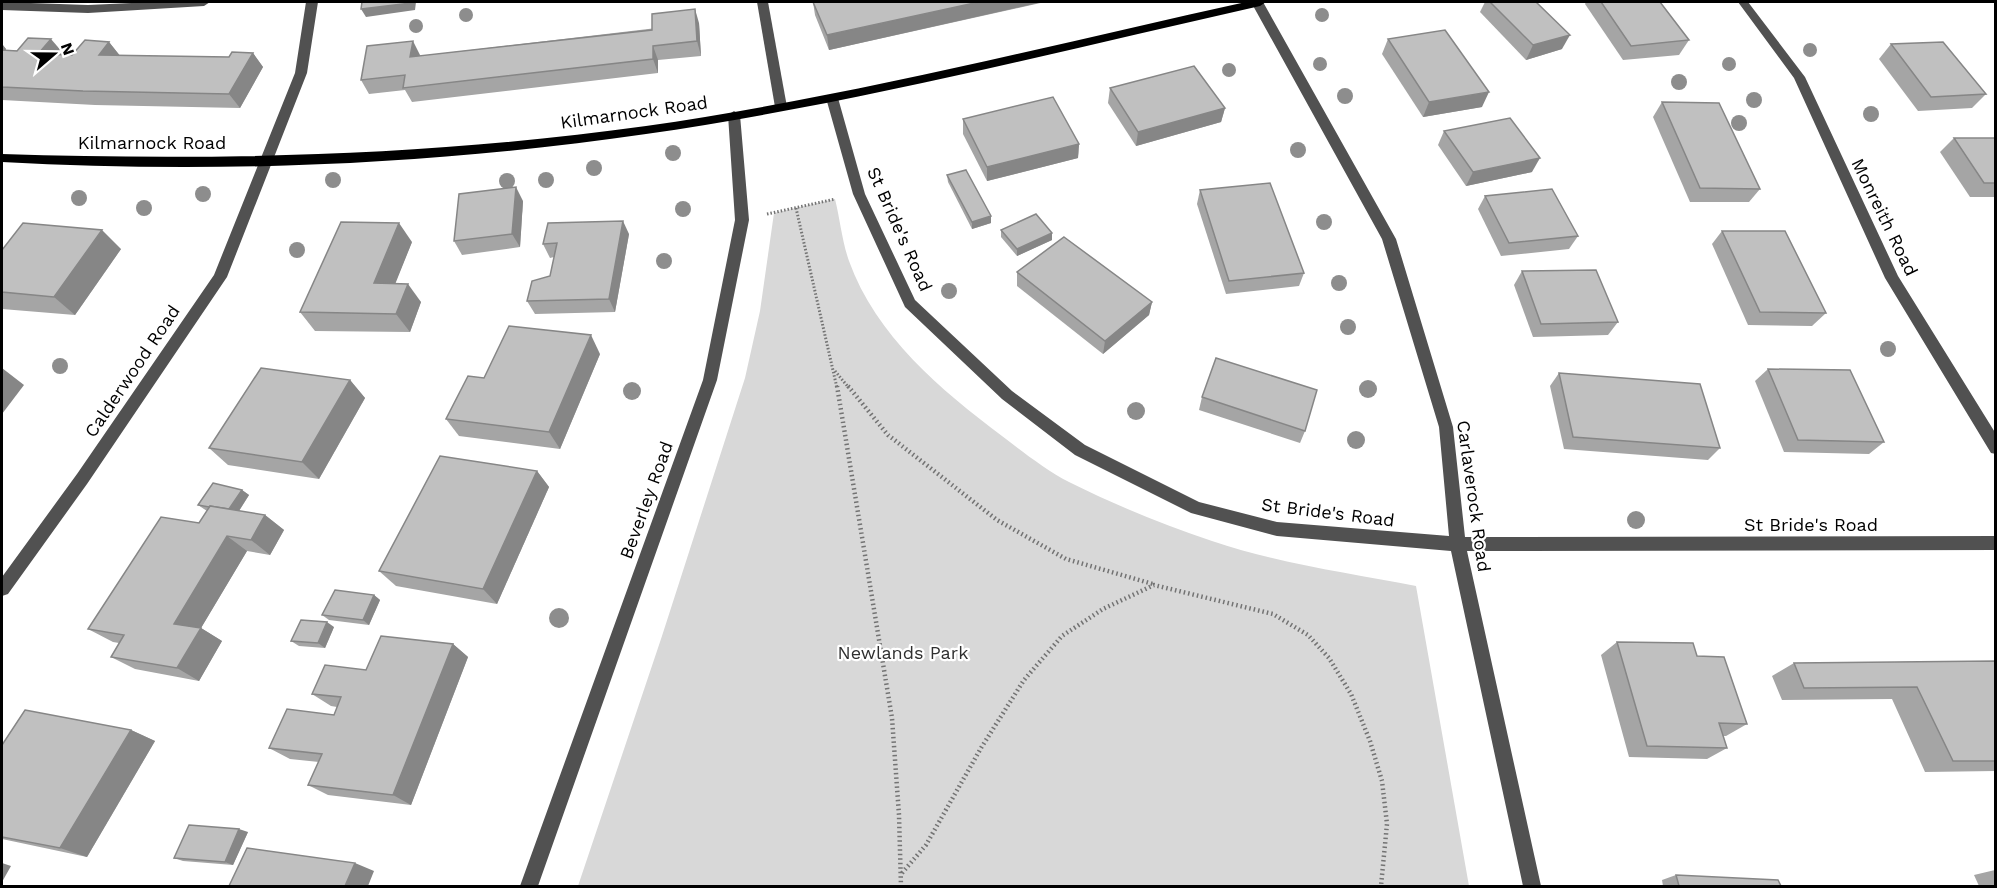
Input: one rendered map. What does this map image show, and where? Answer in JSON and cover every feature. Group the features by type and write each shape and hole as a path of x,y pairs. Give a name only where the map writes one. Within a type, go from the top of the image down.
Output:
{"main road":[{"name":"Kilmarnock Road","path":"2,158 100,161 368,157 518,146 646,130 832,99 1258,2"}],"street":[{"path":"2,6 88,9 204,2"},
{"name":"Calderwood Road","path":"2,589 76,488 220,277 301,73 312,2"},
{"path":"762,2 782,107"},
{"name":"Carlaverock Road","path":"1258,2 1389,239 1446,427 1458,544 1532,886"},
{"name":"Monreith Road","path":"1743,2 1799,77 1892,278 1995,448"},
{"name":"St Bride's Road","path":"832,99 859,194 910,303 1007,395 1080,450 1196,508 1277,529 1458,544 1995,543"},
{"name":"Beverley Road","path":"529,886 710,380 742,220 734,115"}],"path":[{"path":"742,220 859,194"},
{"path":"796,208 834,369 892,718 901,886"},
{"path":"834,369 888,435 998,519 1066,559 1154,585 1272,614 1308,635 1329,658 1351,694 1370,741 1382,781 1387,824 1381,886"},
{"path":"902,873 926,845 981,748 1024,680 1054,645 1062,636 1103,609 1154,585"}],"green space":[{"name":"Newlands Park","path":"835,199 849,261 876,314 893,337 956,400 1043,466 1069,482 1122,507 1212,541 1287,561 1416,586 1469,886 578,886 745,378 760,311 774,213"}],"building":[{"path":"362,2 411,2 411,3 361,9"},
{"path":"813,2 979,2 827,35"},
{"path":"1490,2 1536,2 1570,35 1533,45"},
{"path":"1601,2 1660,2 1689,40 1631,46"},
{"path":"695,9 697,41 653,46 653,59 403,88 405,75 361,80 367,46 413,41 410,57 652,30 652,14"},
{"path":"1445,30 1489,92 1429,102 1388,39"},
{"path":"28,38 51,39 38,54 72,55 85,40 109,42 99,55 229,57 232,52 253,53 229,94 2,87 2,50 17,51"},
{"path":"1943,42 1986,94 1931,97 1891,44"},
{"path":"1194,66 1225,108 1138,132 1110,88"},
{"path":"1053,97 1079,144 987,167 963,119"},
{"path":"1662,102 1719,103 1760,189 1700,188"},
{"path":"1510,118 1540,158 1473,172 1444,131"},
{"path":"1954,138 1995,138 1995,183 1984,183"},
{"path":"966,170 991,216 972,222 947,175"},
{"path":"1270,183 1304,273 1229,281 1200,190"},
{"path":"516,187 512,234 454,241 459,194"},
{"path":"1552,189 1578,236 1509,243 1485,196"},
{"path":"1036,214 1052,233 1017,249 1001,230"},
{"path":"623,221 609,299 527,301 532,281 550,276 557,243 543,244 548,223"},
{"path":"341,222 399,223 374,283 408,284 396,314 300,312"},
{"path":"23,223 102,230 54,297 2,292 2,250"},
{"path":"1722,231 1785,231 1826,313 1760,312"},
{"path":"1064,237 1152,302 1105,341 1017,272"},
{"path":"1596,270 1618,322 1541,324 1522,271"},
{"path":"509,326 591,335 549,432 446,419 468,376 484,378"},
{"path":"1216,358 1317,390 1305,431 1202,397"},
{"path":"261,368 350,380 302,462 209,448"},
{"path":"1768,369 1850,370 1884,442 1798,440"},
{"path":"1559,373 1700,384 1720,448 1573,437"},
{"path":"440,456 537,471 483,589 379,571"},
{"path":"213,483 242,490 229,509 198,505"},
{"path":"210,506 265,515 251,540 227,536 174,624 201,628 177,668 111,657 124,635 88,629 161,517 199,523"},
{"path":"335,590 374,595 363,620 322,615"},
{"path":"301,620 327,622 318,643 291,641"},
{"path":"381,636 453,644 393,795 308,785 322,754 269,748 287,709 334,715 341,697 312,694 325,665 366,670"},
{"path":"1617,642 1693,643 1697,656 1724,657 1747,724 1719,723 1727,748 1647,746"},
{"path":"1995,661 1995,761 1953,761 1917,687 1804,688 1794,663"},
{"path":"25,710 131,730 60,848 2,837 2,745"},
{"path":"189,825 239,829 225,862 174,858"},
{"path":"247,848 355,863 345,886 229,886"},
{"path":"1676,875 1778,880 1781,886 1679,886"}]}
